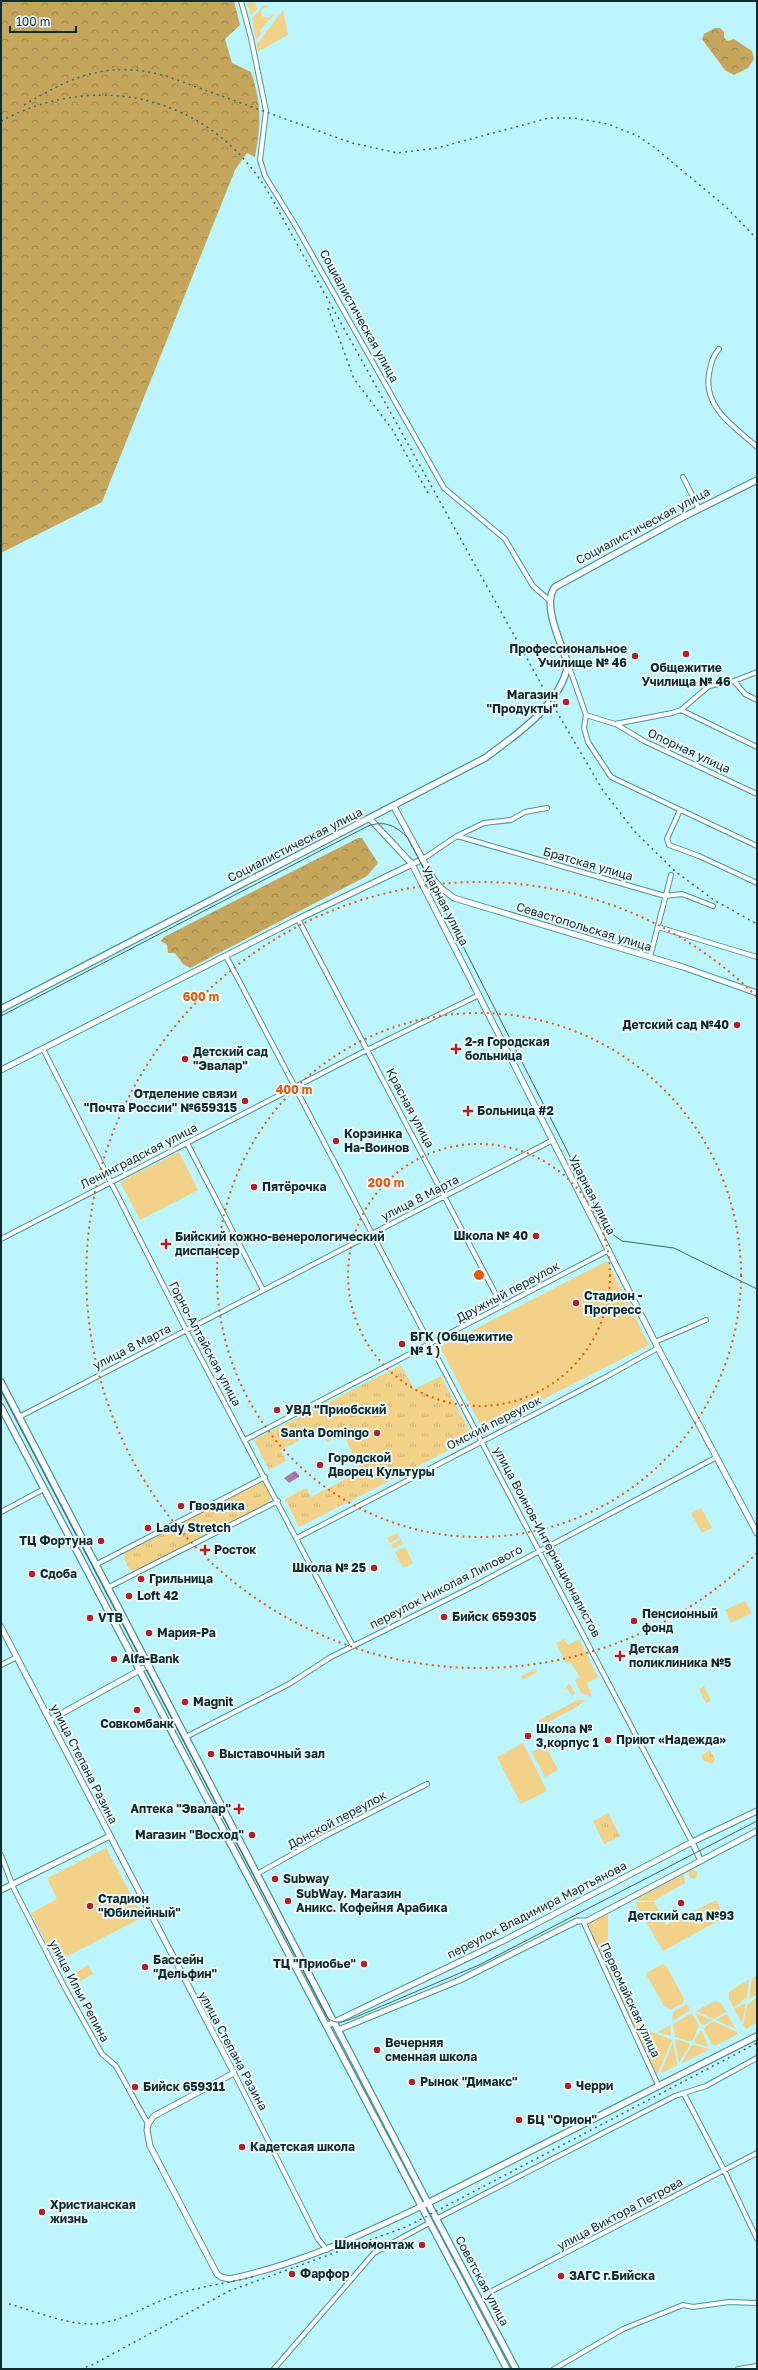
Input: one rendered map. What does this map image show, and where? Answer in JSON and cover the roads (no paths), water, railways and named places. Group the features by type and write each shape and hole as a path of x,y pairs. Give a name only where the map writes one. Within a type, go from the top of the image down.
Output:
{"main road":[{"name":"Социалистическая улица","path":"550,601 552,590 559,583 757,480"},
{"path":"550,601 550,609 568,664"},
{"name":"Социалистическая улица","path":"1,1009 394,807 484,758 518,734 550,700 563,679 568,664"},
{"name":"Советская улица","path":"1,1382 109,1587 408,2166 516,2369"},
{"name":"Советская улица","path":"1,1407 507,2369"},
{"path":"9,1422 19,1417"},
{"path":"177,1742 186,1737"},
{"path":"420,2206 659,2087 757,2036"},
{"path":"359,2089 367,2085"},
{"path":"401,2169 408,2166"}],"street":[{"name":"Социалистическая улица","path":"240,1 251,38 266,111 260,160 265,176 294,223 444,488 505,539 533,586 550,601"},
{"path":"719,349 711,363 708,383 710,395 719,412 757,447"},
{"path":"683,477 699,509"},
{"path":"568,664 586,715 584,728 588,742 611,777 757,846"},
{"path":"586,715 616,724 632,722 681,710 709,686 734,681 757,672"},
{"path":"734,681 745,694 757,700"},
{"path":"681,710 757,747"},
{"name":"Опорная улица","path":"616,724 644,741 757,794"},
{"name":"Севастопольская улица","path":"394,807 430,873 441,888 460,900 650,957 757,993"},
{"path":"1,1070 298,919 423,859 457,836 488,822 511,820 525,812 547,808"},
{"path":"680,810 667,839 669,846 699,856 757,883"},
{"name":"Ударная улица","path":"370,819 412,864 658,1348 757,1533"},
{"name":"Братская улица","path":"457,836 665,896 685,894 714,906"},
{"path":"650,957 665,896 672,875"},
{"name":"Красная улица","path":"298,919 502,1306"},
{"path":"658,927 757,957"},
{"name":"улица Воинов-Интернационалистов","path":"226,956 432,1343 539,1551 692,1842"},
{"name":"Ленинградская улица","path":"1,1239 296,1086 479,995"},
{"name":"Горно-Алтайская улица","path":"43,1049 186,1330 353,1646"},
{"name":"улица 8 Марта","path":"19,1417 552,1140"},
{"path":"187,1143 263,1290"},
{"name":"Дружный переулок","path":"245,1440 609,1250"},
{"path":"655,1342 706,1320"},
{"name":"Омский переулок","path":"297,1538 482,1440 604,1378 658,1348"},
{"name":"переулок Николая Липового","path":"186,1737 289,1684 353,1646 539,1551 717,1457"},
{"path":"97,1564 265,1478"},
{"path":"1,1512 44,1489"},
{"path":"109,1587 278,1502"},
{"name":"улица Степана Разина","path":"1,1627 234,2073 318,2239 327,2250"},
{"path":"1,1665 17,1657"},
{"path":"50,1720 149,1665"},
{"name":"Донской переулок","path":"257,1874 323,1837 427,1784"},
{"name":"переулок Владимира Мартьянова","path":"326,2026 503,1941 692,1842 757,1811"},
{"path":"338,2030 484,1969 577,1921 588,1921 757,1831"},
{"path":"1,1890 110,1836"},
{"path":"692,1842 701,1861"},
{"name":"улица Ильи Репина","path":"1,1855 12,1884 65,1988 102,2054 116,2066 148,2124 147,2135 153,2152 212,2266 224,2279 234,2278 327,2250"},
{"name":"Первомайская улица","path":"583,1921 659,2087"},
{"path":"274,2369 374,2253 436,2219 675,2096 706,2086 757,2058"},
{"path":"148,2124 154,2116 234,2073"},
{"path":"684,2094 724,2170 757,2239"},
{"name":"улица Виктора Петрова","path":"492,2291 757,2153"},
{"path":"327,2250 420,2206"},
{"path":"554,2369 623,2329 683,2305 691,2307 729,2302 757,2303"},
{"path":"738,2369 757,2366"}],"water":[{"path":"295,1471 299,1477 289,1483 284,1478"}],"tram line":[{"path":"1,1016 368,826 374,824 390,825 395,827 408,838 608,1231 622,1241 674,1248 757,1289"},
{"path":"1,1391 327,2017 330,2020 337,2022 348,2020 479,1965 757,1821"}],"railway":[{"path":"24,105 75,79 109,70 126,70 145,71 166,76 352,143 398,153 437,148 549,118 574,118 608,124 638,136 654,147 726,207 757,239"},
{"path":"1,121 39,105 78,97 116,96 152,102 187,115 219,136 247,163 271,197 550,700 602,789 635,832 676,872 714,900 757,924"},
{"path":"328,308 354,379 392,429 429,495"},
{"path":"80,2369 92,2365 229,2291 406,2227 757,2043"},
{"path":"9,2304 71,2322 92,2324 102,2323 132,2314 180,2293 256,2276"}],"place":[{"name":"Общежитие Училища № 46","path":"686,654"},
{"name":"Профессиональное Училище № 46","path":"635,656"},
{"name":"Магазин \"Продукты\"","path":"566,702"},
{"name":"Детский сад №40","path":"737,1025"},
{"name":"2-я Городская больница","path":"456,1049"},
{"name":"Детский сад \"Эвалар\"","path":"185,1059"},
{"name":"Отделение связи \"Почта России\" №659315","path":"245,1101"},
{"name":"Больница #2","path":"468,1111"},
{"name":"Корзинка На-Воинов","path":"336,1141"},
{"name":"Пятёрочка","path":"254,1187"},
{"name":"Школа № 40","path":"536,1236"},
{"name":"Бийский кожно-венерологический диспансер","path":"166,1244"},
{"name":"Стадион - Прогресс","path":"576,1303"},
{"name":"БГК (Общежитие № 1 )","path":"402,1344"},
{"name":"УВД \"Приобский","path":"277,1410"},
{"name":"Santa Domingo","path":"377,1433"},
{"name":"Городской Дворец Культуры","path":"320,1465"},
{"name":"Гвоздика","path":"181,1506"},
{"name":"Lady Stretch","path":"148,1528"},
{"name":"ТЦ Фортуна","path":"101,1541"},
{"name":"Росток","path":"205,1550"},
{"name":"Школа № 25","path":"374,1568"},
{"name":"Сдоба","path":"32,1574"},
{"name":"Грильница","path":"141,1579"},
{"name":"Loft 42","path":"129,1596"},
{"name":"Бийск 659305","path":"444,1617"},
{"name":"VTB","path":"90,1618"},
{"name":"Пенсионный фонд","path":"634,1621"},
{"name":"Мария-Ра","path":"149,1633"},
{"name":"Детская поликлиника №5","path":"620,1656"},
{"name":"Alfa-Bank","path":"114,1659"},
{"name":"Magnit","path":"185,1702"},
{"name":"Совкомбанк","path":"137,1710"},
{"name":"Школа № 3,корпус 1","path":"528,1736"},
{"name":"Приют «Надежда»","path":"608,1740"},
{"name":"Выставочный зал","path":"211,1754"},
{"name":"Аптека \"Эвалар\"","path":"239,1809"},
{"name":"Магазин \"Восход\"","path":"252,1835"},
{"name":"Subway","path":"275,1879"},
{"name":"SubWay. Магазин Аникс. Кофейня Арабика","path":"288,1901"},
{"name":"Детский сад №93","path":"681,1903"},
{"name":"Стадион \"Юбилейный\"","path":"90,1906"},
{"name":"ТЦ \"Приобье\"","path":"364,1964"},
{"name":"Бассейн \"Дельфин\"","path":"145,1967"},
{"name":"Вечерняя сменная школа","path":"377,2050"},
{"name":"Рынок \"Димакс\"","path":"412,2082"},
{"name":"Черри","path":"568,2086"},
{"name":"Бийск 659311","path":"135,2087"},
{"name":"БЦ \"Орион\"","path":"519,2120"},
{"name":"Кадетская школа","path":"242,2147"},
{"name":"Христианская жизнь","path":"42,2212"},
{"name":"Шиномонтаж","path":"422,2245"},
{"name":"Фарфор","path":"292,2274"},
{"name":"ЗАГС г.Бийска","path":"561,2276"}]}
